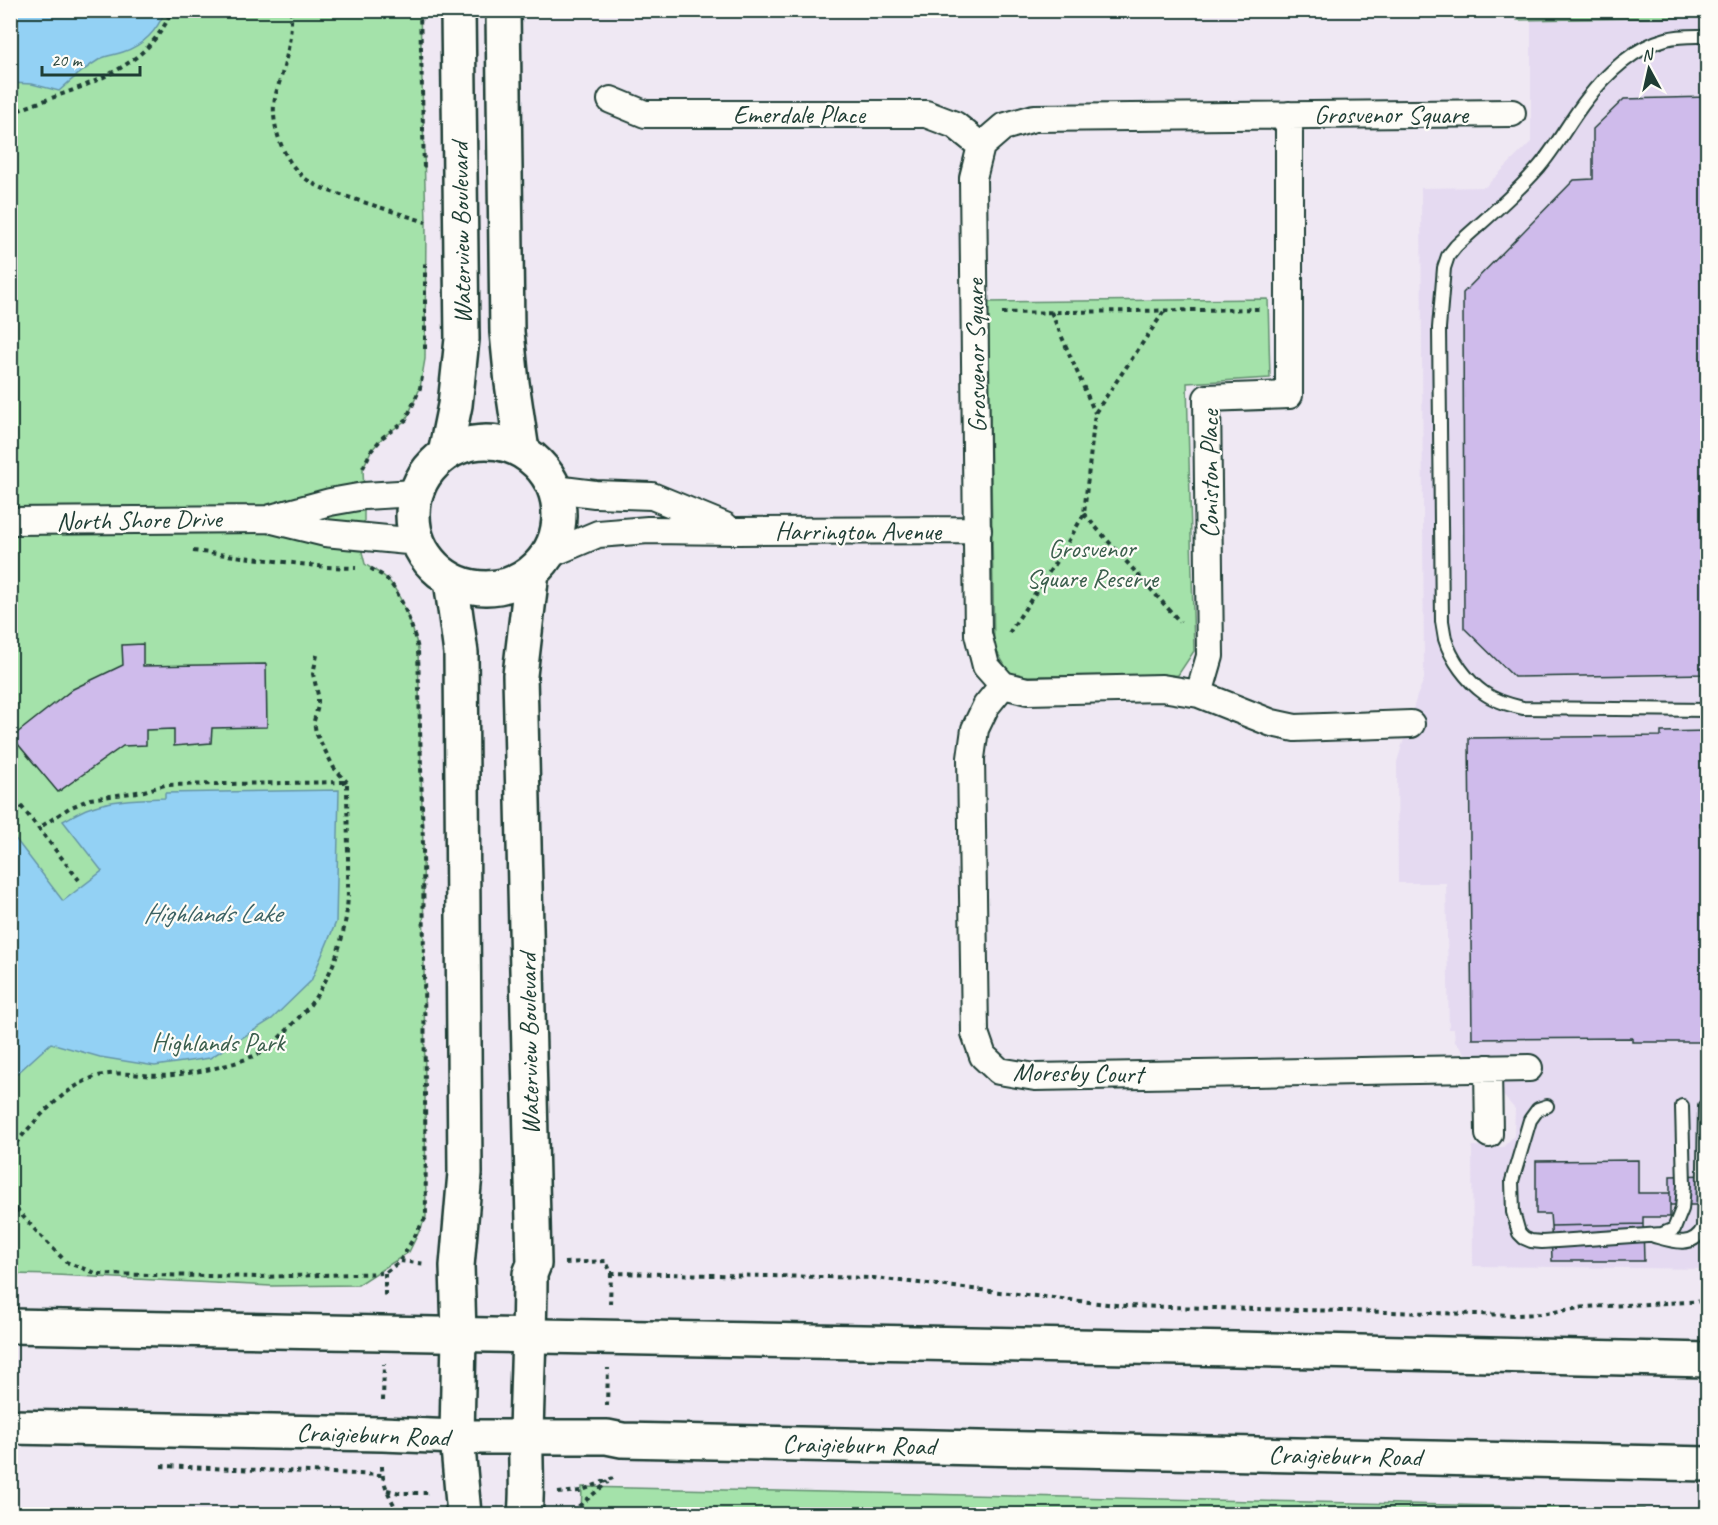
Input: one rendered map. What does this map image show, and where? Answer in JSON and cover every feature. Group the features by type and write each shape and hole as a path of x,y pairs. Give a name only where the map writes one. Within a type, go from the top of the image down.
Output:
{"main road":[{"name":"Waterview Boulevard","path":"445,454 455,405 462,339 458,10"},
{"name":"Waterview Boulevard","path":"503,10 507,332 522,451"},
{"path":"483,442 503,444 522,451 536,461 547,474 555,489 560,512 557,534 540,564 514,583 493,588 472,587 451,580 431,564 418,542 413,518 416,493 427,471 445,454 463,446 483,442"},
{"name":"Waterview Boulevard","path":"525,1515 530,1274 534,1264 520,675 540,564"},
{"path":"451,580 461,653 465,1173 457,1266 459,1334 457,1437 464,1515"},
{"path":"10,1326 1235,1348 1707,1359"},
{"name":"Craigieburn Road","path":"10,1427 457,1437 607,1437 622,1440 1707,1464"}],"street":[{"name":"Emerdale Place","path":"611,100 645,114 926,114 955,125 981,146"},
{"name":"Grosvenor Square","path":"1003,685 987,666 978,634 973,178 981,146 1003,127 1034,118 1512,113"},
{"name":"Coniston Place","path":"1199,694 1210,656 1207,398 1289,395 1289,115"},
{"name":"Harrington Avenue","path":"555,489 595,494 652,496 737,531"},
{"name":"North Shore Drive","path":"268,519 330,502 364,496 416,493"},
{"name":"North Shore Drive","path":"10,521 268,519 325,532 418,542"},
{"name":"Harrington Avenue","path":"540,564 598,534 648,530 978,530"},
{"path":"1003,685 1027,691 1162,688 1199,694 1272,723 1295,728 1411,724"},
{"name":"Moresby Court","path":"1003,685 986,706 975,729 971,758 975,1033 982,1056 999,1071 1035,1077 1529,1068"},
{"path":"1488,1068 1489,1134"}],"lane":[{"path":"1707,36 1667,38 1650,44 1617,67 1587,98 1534,172 1448,256 1444,268 1439,328 1442,621 1445,640 1467,677 1484,693 1505,704 1523,708 1707,710"},
{"path":"1547,1106 1538,1109 1530,1120 1512,1180 1513,1212 1519,1233 1531,1241 1542,1242 1662,1234 1674,1229 1682,1209 1684,1185 1682,1106"},
{"path":"1648,1235 1685,1242 1700,1234 1703,1228 1705,1106"}],"path":[{"path":"10,114 88,85 129,63 152,45 167,24 172,10"},
{"path":"291,10 292,30 274,106 276,126 283,147 294,167 307,180 329,191 426,222 425,211"},
{"path":"420,10 424,177"},
{"path":"425,258 425,359"},
{"path":"975,314 1289,308"},
{"path":"987,666 1061,554 1084,514 1095,413 1165,310"},
{"path":"1051,312 1095,413"},
{"path":"364,496 363,468 371,451 383,437 406,420 420,388 423,369"},
{"path":"1084,514 1210,656"},
{"path":"10,1202 66,1262 98,1274 259,1277 385,1273 400,1261 426,1217 425,979 418,649 415,634 395,589 385,577 365,564 356,568 326,567 189,551"},
{"path":"10,1150 38,1118 66,1094 85,1082 105,1074 169,1076 235,1062 258,1054 277,1040 312,1003 330,972 345,922 348,894 347,782 334,768 316,733 314,721 318,695 313,674 317,654"},
{"path":"39,828 69,808 90,799 144,791 165,785 347,782"},
{"path":"10,792 79,880"},
{"path":"400,1261 457,1266"},
{"path":"534,1264 606,1261 611,1273 607,1437 613,1478 579,1506 574,1515"},
{"path":"385,1273 382,1476 386,1490 399,1515"},
{"path":"611,1273 874,1278 1125,1306 1518,1315 1586,1307 1707,1301"},
{"path":"150,1465 382,1476"},
{"path":"10,1511 21,1515"}],"shaded area":[{"path":"1707,17 1707,1269 1473,1266 1472,1146 1503,1147 1514,1136 1515,1109 1455,1042 1454,1029 1449,1029 1446,883 1398,883 1397,762 1424,679 1421,188 1485,187 1531,142 1531,19"}],"green space":[{"path":"1517,10 1707,10 1707,17 1517,20"},
{"name":"Highlands Park","path":"11,11 420,11 426,222 425,359 420,388 406,420 383,437 371,451 363,468 364,537 362,552 365,564 385,577 396,591 410,621 418,649 423,846 426,1217 409,1252 358,1285 271,1286 11,1274"},
{"name":"Grosvenor Square Reserve","path":"1268,299 1270,378 1187,383 1194,651 1178,675 1011,676 994,647 988,302"},
{"path":"582,1487 1644,1509 1644,1514 581,1514"}],"water":[{"path":"10,11 165,11 154,31 143,41 131,49 100,59 59,91 32,84 11,83"},
{"name":"Highlands Lake","path":"339,790 336,922 311,981 272,1019 210,1058 155,1066 100,1057 51,1043 11,1079 11,833 63,901 102,871 63,821 86,809 117,801 165,798 165,793"}],"building":[{"path":"1708,97 1708,674 1514,677 1464,628 1463,293 1574,180 1593,179 1593,129 1624,99"},
{"path":"143,644 143,666 266,664 267,727 212,728 211,743 174,746 174,729 146,730 146,745 123,746 58,792 12,737 73,689 123,665 122,645"},
{"path":"1708,731 1708,763 1700,807 1700,826 1706,827 1708,1042 1632,1042 1632,1038 1472,1039 1469,738 1661,736 1661,732"},
{"path":"1638,1160 1638,1193 1670,1193 1670,1217 1643,1217 1643,1224 1551,1226 1550,1214 1536,1214 1536,1161"},
{"path":"1708,1175 1708,1205 1670,1205 1670,1176"},
{"path":"1643,1224 1644,1261 1552,1261 1551,1226"}]}
